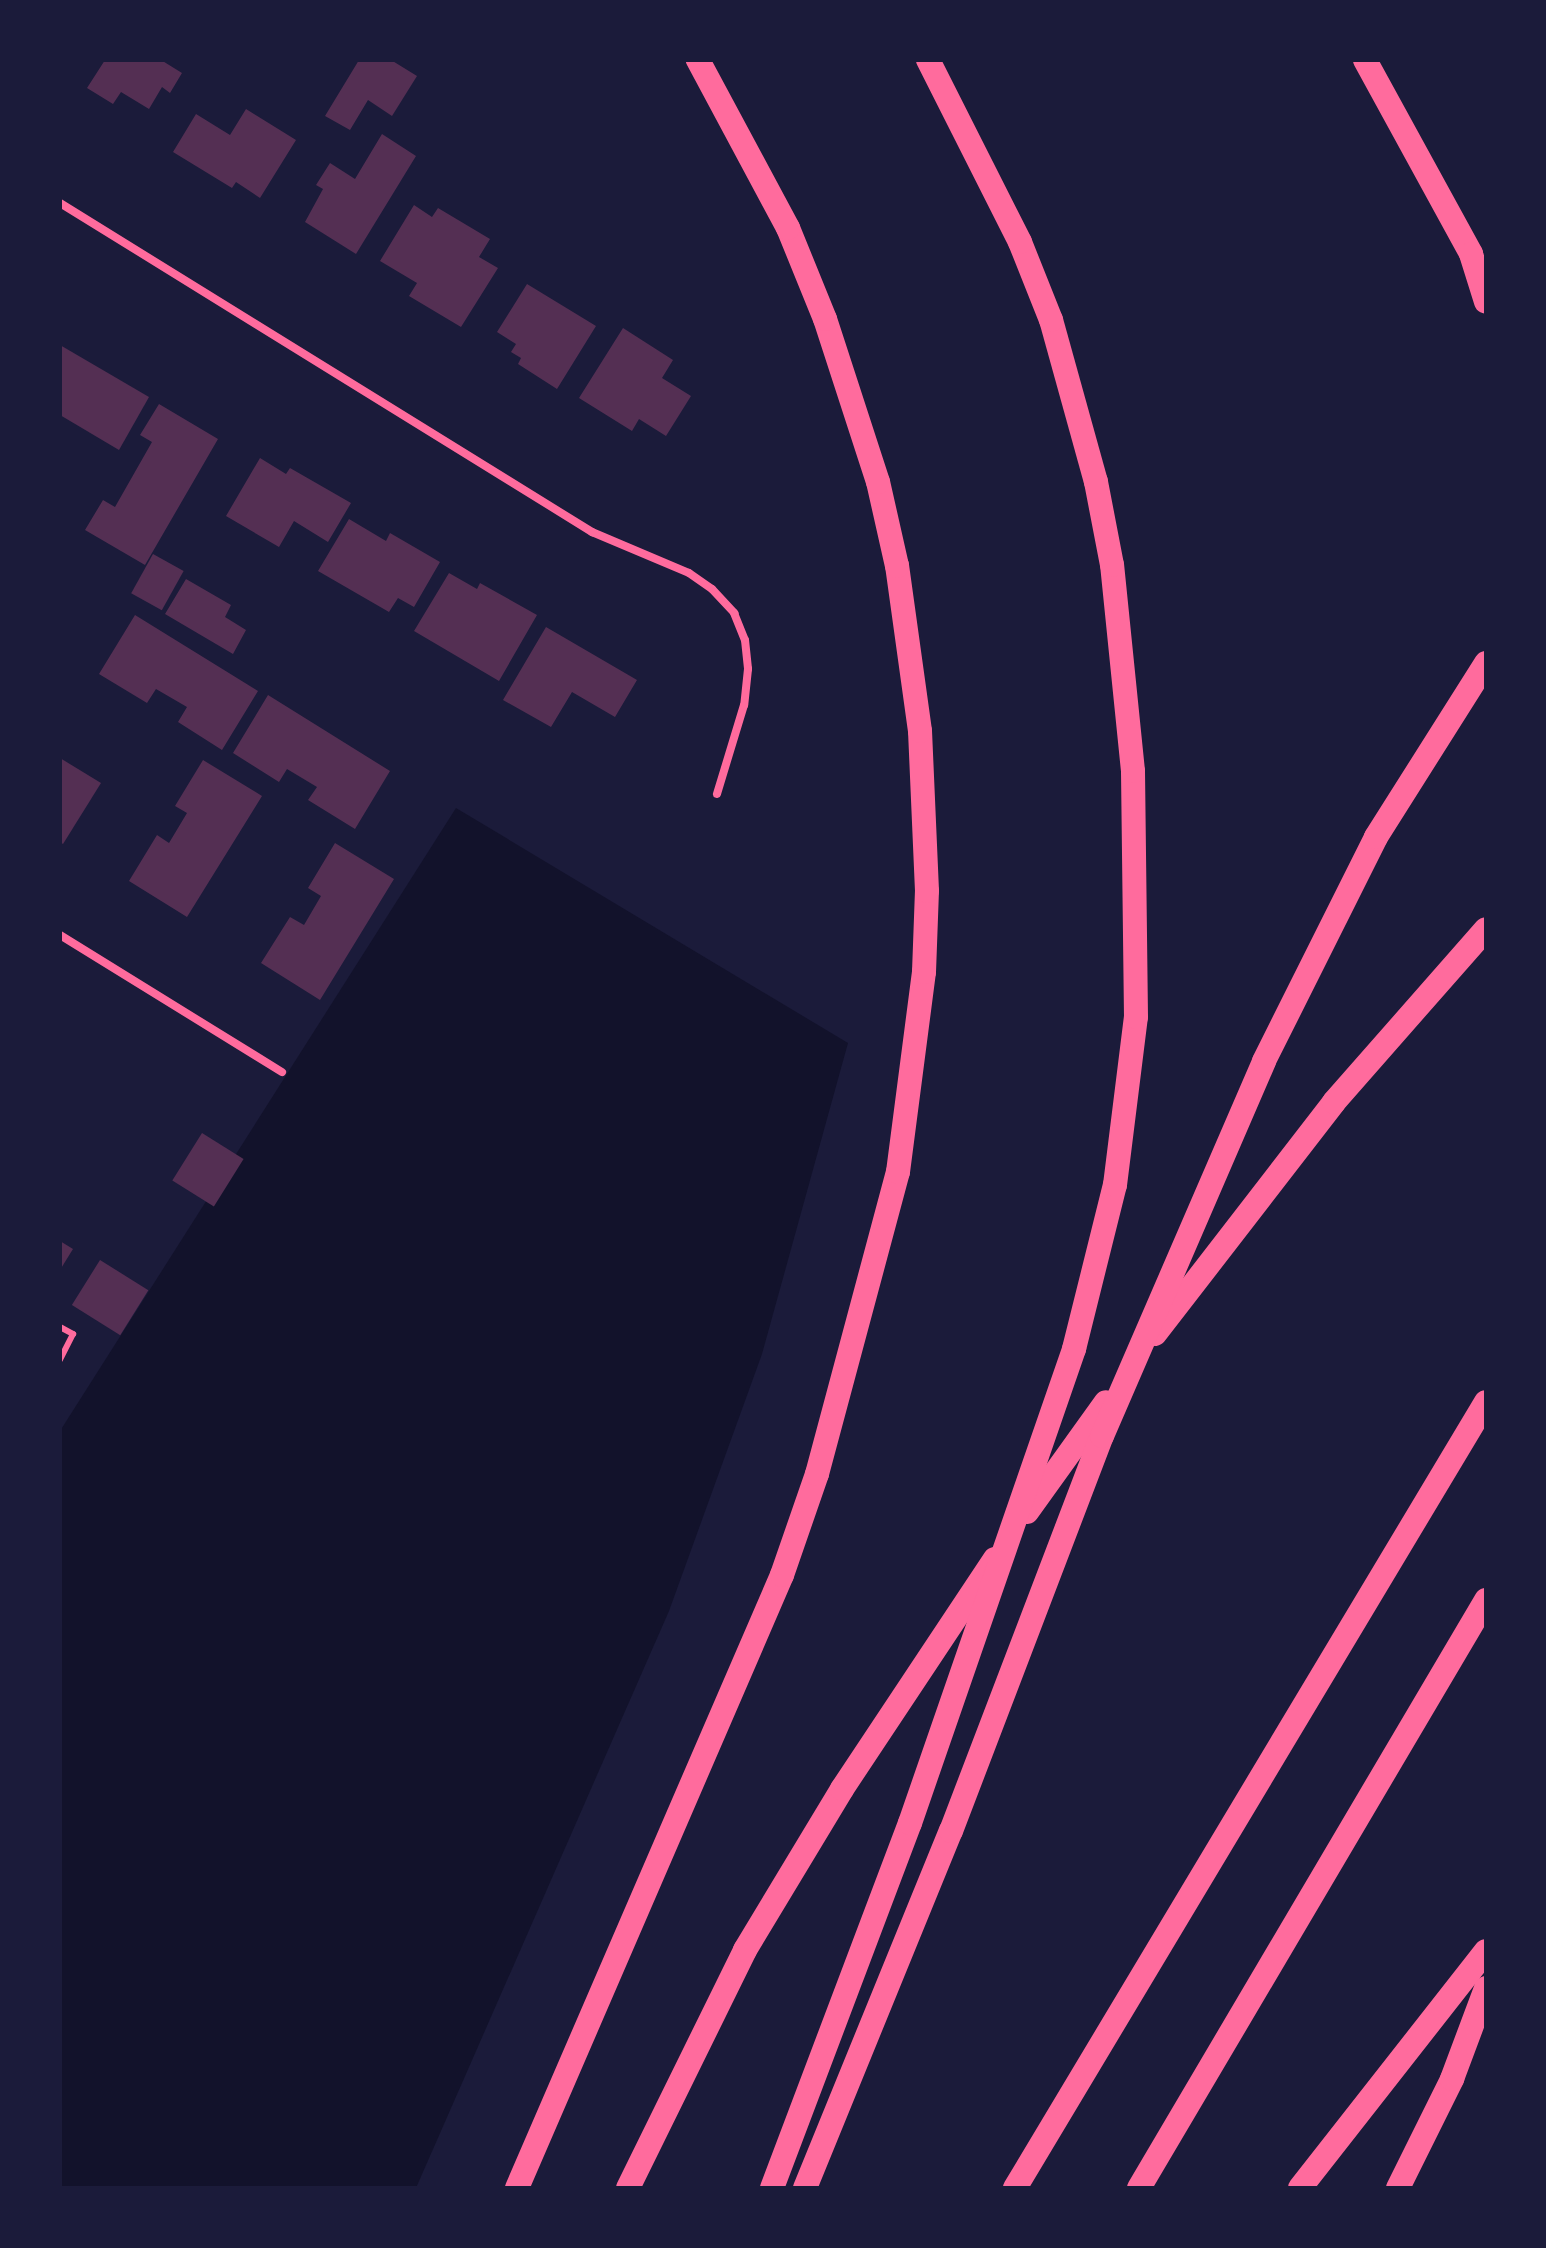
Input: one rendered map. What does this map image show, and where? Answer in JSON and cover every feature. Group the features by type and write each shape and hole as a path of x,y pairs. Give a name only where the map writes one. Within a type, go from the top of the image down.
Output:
{"highway":[{"path":"517,2188 782,1575 812,1489 898,1172 924,972 926,838 920,731 897,566 878,482 825,319 788,228 698,60"},
{"path":"772,2188 910,1823 1074,1349 1115,1185 1136,1017 1133,771 1114,579 1096,482 1051,320 1020,242 928,60"},
{"path":"1365,60 1471,254 1486,302"},
{"path":"805,2188 951,1831 1102,1436 1264,1061 1376,837 1486,663"},
{"path":"628,2188 745,1950 842,1789 987,1570 1213,1254 1334,1102 1486,929"},
{"path":"1015,2188 1486,1402"},
{"path":"1139,2188 1486,1600"},
{"path":"1300,2188 1486,1951"},
{"path":"1398,2188 1452,2079 1486,1988"}],"street":[{"path":"60,203 592,532 689,573 712,589 734,613 745,640 748,669 744,705 717,794"},
{"path":"60,935 282,1072"}],"lane":[{"path":"60,1327 73,1334 60,1360"}],"shaded area":[{"path":"456,808 848,1043 762,1354 669,1611 416,2188 60,2188 60,1431"}],"building":[{"path":"105,60 161,60 182,73 170,93 162,87 149,109 121,92 113,104 87,88"},
{"path":"359,60 391,60 417,76 392,116 368,100 350,130 325,116"},
{"path":"246,109 296,140 260,198 236,182 232,188 173,152 196,114 230,135"},
{"path":"382,134 416,156 356,254 305,222 323,189 316,185 330,163 355,179"},
{"path":"414,205 432,217 438,208 490,239 479,257 498,268 461,327 409,296 417,283 380,261"},
{"path":"527,284 596,326 557,389 518,364 521,358 511,352 516,344 497,332"},
{"path":"623,328 673,360 662,378 691,396 666,436 639,419 632,431 579,398"},
{"path":"60,345 149,397 119,450 60,415"},
{"path":"159,404 218,439 145,565 85,530 103,500 115,507 152,442 140,435"},
{"path":"260,458 286,474 290,468 351,503 328,542 294,521 279,547 226,516"},
{"path":"349,519 386,541 390,533 440,562 414,607 398,598 389,612 318,571"},
{"path":"153,554 184,571 162,610 131,593"},
{"path":"449,573 477,589 480,583 537,615 499,681 414,631"},
{"path":"186,579 231,605 225,617 246,630 233,654 165,614"},
{"path":"135,615 258,691 222,750 178,722 187,707 156,689 147,703 99,674"},
{"path":"546,627 637,680 615,717 572,692 551,727 503,700"},
{"path":"268,695 390,771 355,829 308,800 317,787 287,769 279,782 233,753"},
{"path":"60,758 101,783 63,844 60,842"},
{"path":"203,760 262,796 187,917 129,881 157,835 169,843 187,813 175,806"},
{"path":"335,843 394,879 320,1000 261,963 290,917 304,925 321,896 308,888"},
{"path":"202,1133 244,1159 214,1206 172,1180"},
{"path":"60,1241 73,1249 60,1270"},
{"path":"100,1260 148,1290 120,1335 72,1305"}]}
